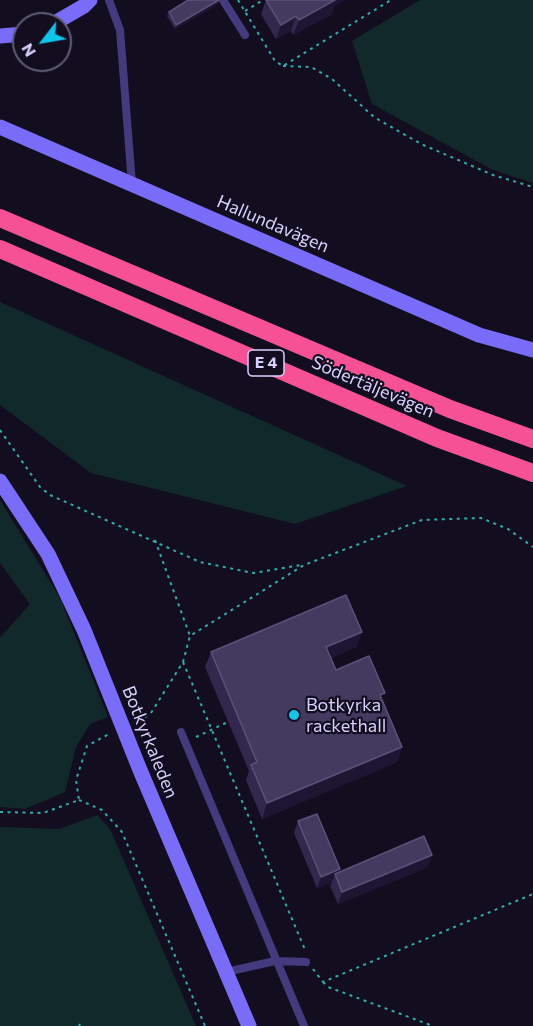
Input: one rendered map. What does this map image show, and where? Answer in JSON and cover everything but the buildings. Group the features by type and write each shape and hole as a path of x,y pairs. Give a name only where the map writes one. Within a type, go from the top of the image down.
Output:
{"highway":[{"name":"Södertäljevägen","path":"0,218 450,409 533,439"},
{"name":"Södertäljevägen","path":"0,249 437,438 533,473"}],"main road":[{"path":"72,13 90,0"},
{"name":"Hallundavägen","path":"0,127 479,335 533,350"},
{"name":"Botkyrkaleden","path":"0,481 48,554 84,630 140,770 249,1026"}],"lane":[{"path":"109,0 120,30 132,184"},
{"path":"224,0 245,35"},
{"path":"181,732 304,1026"},
{"path":"226,972 275,961 306,962"}],"path":[{"path":"238,0 275,61 283,66 311,67 333,79 374,117 422,144 493,175 533,187"},
{"path":"245,11 263,0"},
{"path":"283,66 391,0"},
{"path":"0,430 39,487 50,495 200,562 253,573 304,565"},
{"path":"190,636 304,565 422,520 482,518 508,529 533,547"},
{"path":"139,722 151,713 183,662 190,636 155,540"},
{"path":"183,662 312,968 328,987 433,1026"},
{"path":"185,742 228,722"},
{"path":"79,800 76,780 87,746 111,734"},
{"path":"0,812 42,813 79,800 102,810 122,832 205,1026"},
{"path":"322,982 533,894"}],"green space":[{"path":"420,0 533,0 533,183 491,169 372,104 352,41"},
{"path":"0,302 407,486 295,524 91,473 0,405"},
{"path":"0,500 60,598 108,717 90,724 76,747 65,792 25,809 0,807 0,638 30,604 0,563"},
{"path":"97,815 110,829 196,1026 0,1026 0,827 59,829"}],"place":[{"name":"Botkyrka rackethall","path":"294,715"}]}
